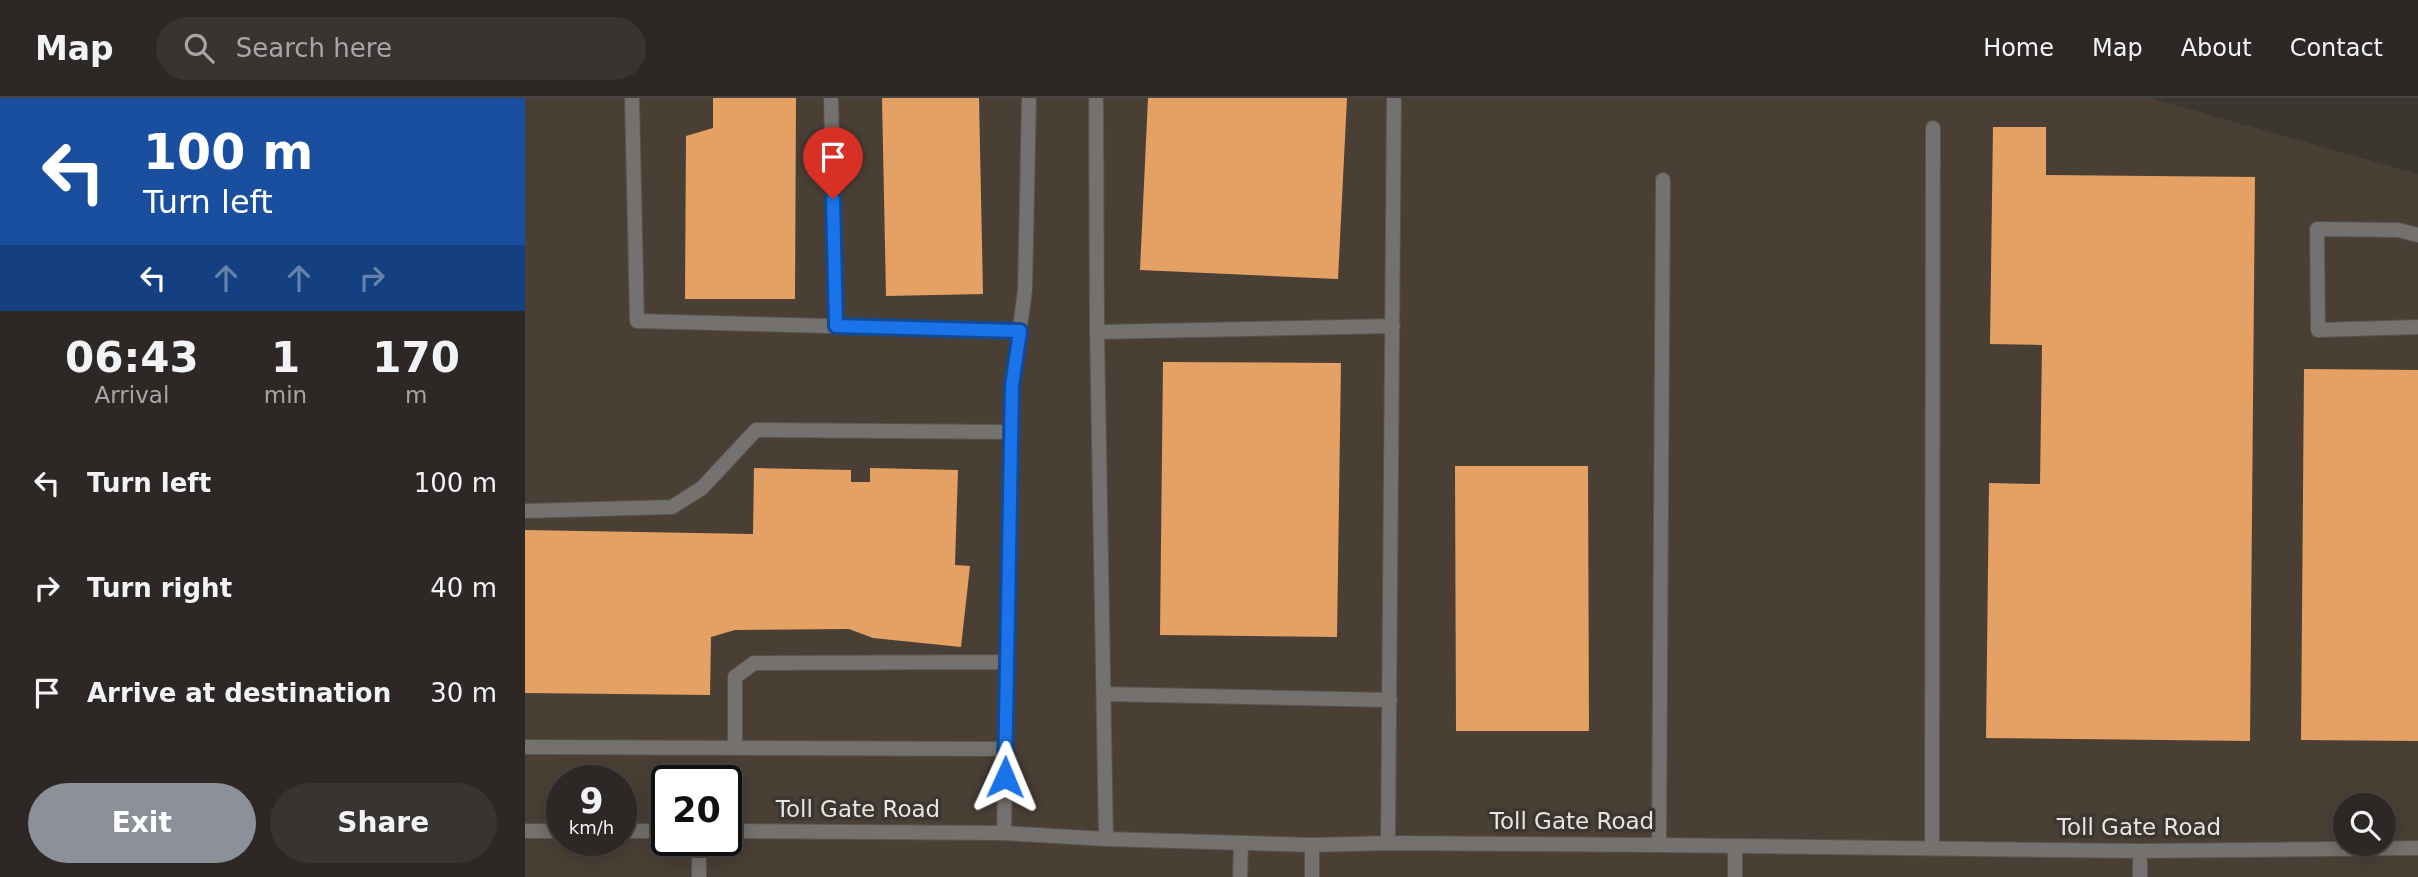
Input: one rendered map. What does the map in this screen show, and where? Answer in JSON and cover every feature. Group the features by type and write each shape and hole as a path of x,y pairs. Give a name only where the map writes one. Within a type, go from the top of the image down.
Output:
{"street":[{"path":"632,98 637,321 1020,331"},
{"path":"831,98 836,326"},
{"path":"1004,833 1012,386 1025,290 1029,98"},
{"path":"1096,98 1097,332 1106,839"},
{"path":"1388,843 1394,98"},
{"path":"1932,848 1933,128"},
{"path":"1659,845 1663,180"},
{"path":"2418,235 2398,230 2317,229 2318,330 2418,327"},
{"path":"1097,332 1393,326"},
{"path":"525,511 672,507 702,488 756,430 1011,432"},
{"path":"735,748 735,677 754,663 1007,662"},
{"path":"1104,694 1389,700"},
{"path":"525,747 1005,750"},
{"path":"525,831 546,831"},
{"name":"Toll Gate Road","path":"742,831 1004,833 1312,845 1388,843 2140,851 2418,848"},
{"path":"1240,877 1241,844"},
{"path":"1312,845 1312,877"},
{"path":"1735,847 1735,877"},
{"path":"2140,851 2140,877"},
{"path":"699,856 699,877"}],"shaded area":[{"path":"525,98 2150,98 2418,174 2418,877 525,877"}],"building":[{"path":"713,98 796,98 795,299 685,299 686,136 713,128"},
{"path":"882,98 979,98 983,294 886,296"},
{"path":"1148,98 1347,98 1338,279 1140,270"},
{"path":"1993,127 2046,127 2046,175 2255,177 2250,741 1986,738 1989,483 2040,484 2042,345 1990,344"},
{"path":"1163,362 1341,363 1337,637 1160,635"},
{"path":"2304,369 2418,370 2418,741 2301,740"},
{"path":"1455,466 1588,466 1589,731 1456,731"},
{"path":"754,468 851,470 851,482 870,482 870,468 958,470 955,565 970,566 961,647 873,638 849,629 735,630 711,637 710,695 525,693 525,530 753,534"}],"route":[{"path":"833,199 836,326 1020,331 1012,386 1005,777"}]}
